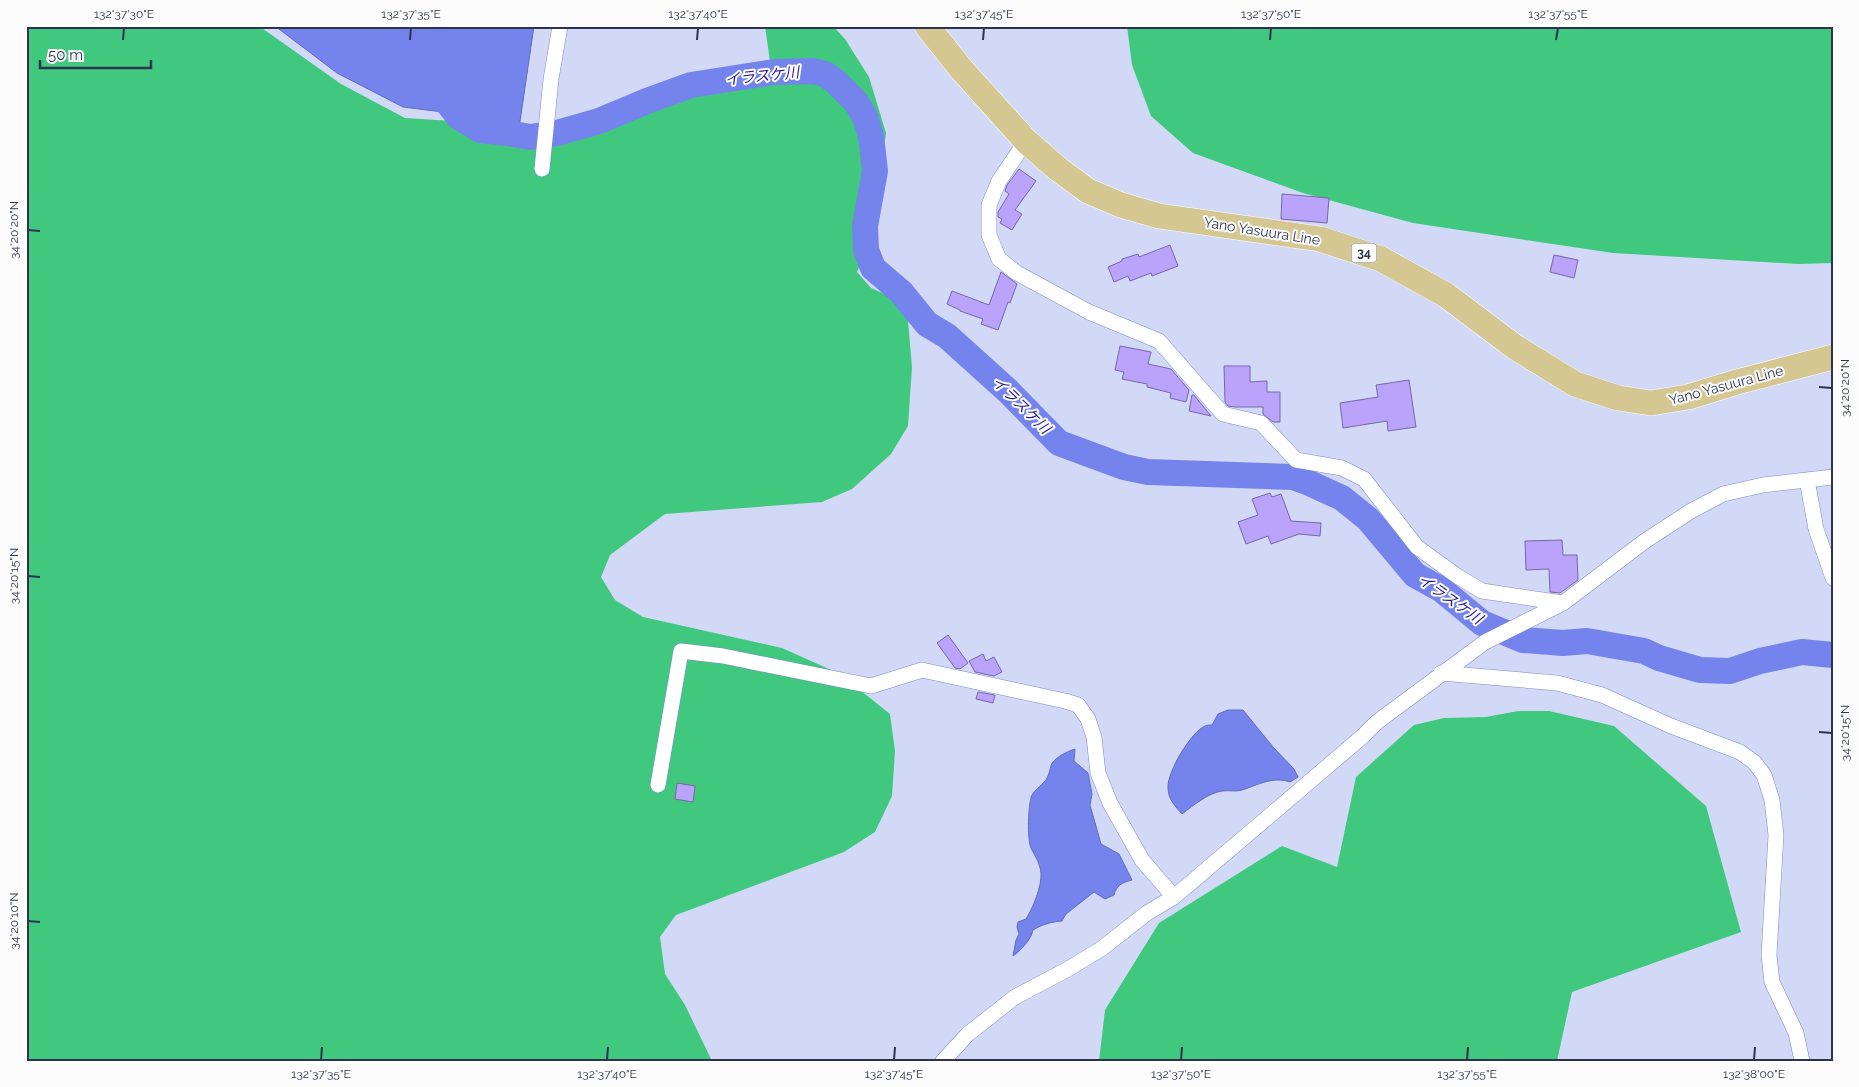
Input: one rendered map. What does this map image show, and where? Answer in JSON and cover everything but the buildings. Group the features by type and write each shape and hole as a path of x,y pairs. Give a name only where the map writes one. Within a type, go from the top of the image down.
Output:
{"main road":[{"name":"Yano Yasuura Line","path":"926,26 962,70 1026,141 1058,169 1088,191 1121,206 1159,216 1320,239 1381,259 1446,295 1515,347 1575,384 1618,398 1650,403 1688,397 1833,357"}],"street":[{"path":"542,170 551,79 560,26"},
{"path":"1026,141 999,181 989,205 989,235 999,259 1017,272 1089,312 1159,341 1223,414 1261,423 1296,460 1342,468 1364,479 1417,547 1457,576 1482,591 1563,603"},
{"path":"943,1061 968,1034 1014,997 1068,969 1101,949 1147,913 1174,896 1328,766 1377,722 1485,642 1563,603 1645,541 1691,511 1723,494 1763,485 1833,477"},
{"path":"1807,480 1816,529 1833,578"},
{"path":"658,785 681,651 723,656 871,686 922,670 1078,705 1088,719 1094,737 1098,773 1110,803 1142,860 1174,896"},
{"path":"1441,673 1557,683 1602,695 1671,726 1740,752 1754,762 1764,775 1772,800 1776,835 1769,955 1772,982 1796,1033 1802,1061"}],"green space":[{"path":"26,26 259,26 341,84 405,118 453,121 489,136 522,142 563,137 598,126 640,109 721,84 772,76 765,26 833,26 845,39 869,77 886,133 871,241 857,272 871,288 894,298 907,309 912,367 908,426 891,454 852,489 822,502 665,514 610,555 601,577 615,600 643,617 782,648 840,674 890,714 895,751 892,796 875,832 844,852 676,915 660,937 665,974 685,1005 712,1061 26,1061"},
{"path":"1127,26 1833,26 1833,263 1798,264 1613,253 1413,223 1303,193 1193,153 1151,116 1132,65"},
{"path":"1518,711 1549,711 1614,726 1706,806 1741,932 1572,992 1557,1061 1099,1061 1105,1010 1159,923 1282,846 1337,867 1356,777 1414,725 1444,718 1486,717"}],"water":[{"path":"275,26 534,26 519,128 485,122 467,115 403,107 337,73"},
{"path":"1228,710 1243,710 1273,747 1294,769 1298,777 1290,782 1277,780 1239,791 1217,792 1201,800 1182,814 1169,796 1168,788 1171,772 1193,736 1199,730 1212,725 1218,714"},
{"path":"1075,749 1074,761 1088,773 1092,794 1090,805 1101,844 1119,854 1132,880 1120,885 1114,895 1105,899 1094,892 1066,914 1062,921 1040,926 1033,930 1025,944 1013,956 1019,934 1018,922 1026,919 1029,914 1041,878 1040,866 1031,848 1029,837 1028,822 1032,795 1047,778 1052,763 1062,754"}],"waterway":[{"name":"イラスケ川","path":"423,26 435,79 446,101 459,117 480,130 530,137 557,133 599,121 691,85 774,72 813,71 825,74 835,81 856,102 865,117 871,136 875,171 865,226 866,250 873,268 901,292 927,324 947,336 1008,391 1059,443 1124,467 1148,472 1293,477 1307,482 1342,498 1368,519 1415,575 1442,590 1482,623 1523,640 1563,643 1587,641 1644,651 1659,658 1700,670 1730,671 1760,661 1802,652 1833,655"}]}
